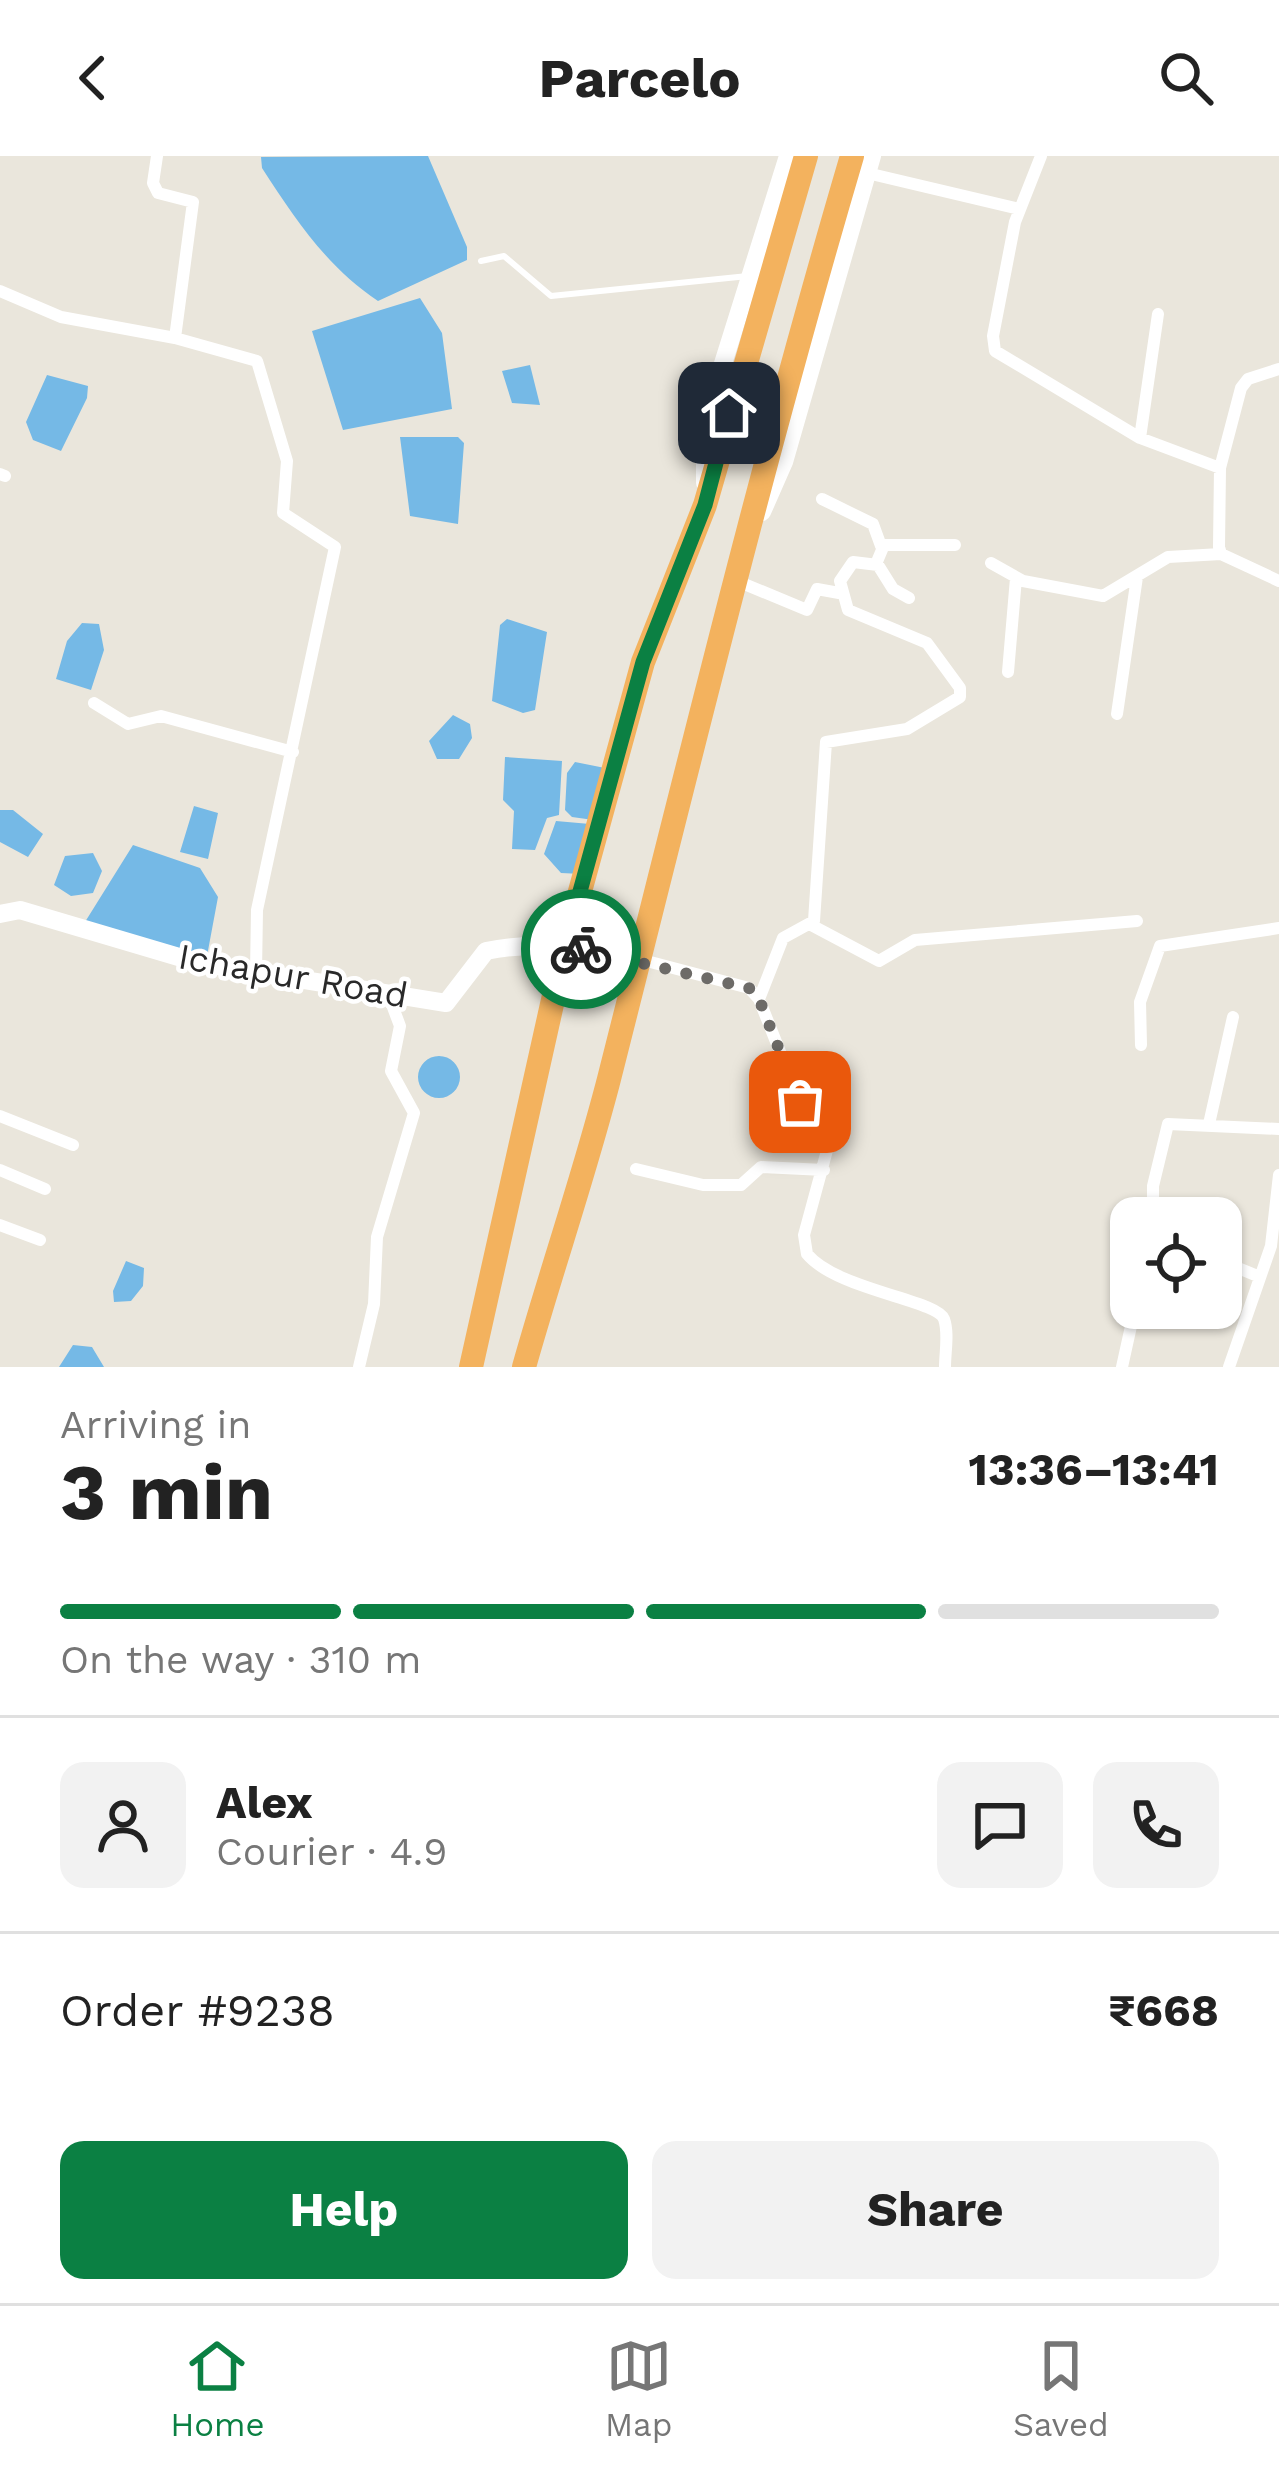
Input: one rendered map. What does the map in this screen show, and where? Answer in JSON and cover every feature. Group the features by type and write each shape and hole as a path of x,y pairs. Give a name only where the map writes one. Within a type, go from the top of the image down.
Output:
{"highway":[{"path":"471,1367 504,1202 565,946 643,662 705,505 806,156"},
{"path":"524,1367 608,1082 636,958 748,543 778,404 864,162"}],"street":[{"path":"158,156 153,183 158,193 194,202 175,338"},
{"path":"705,505 705,421 788,156"},
{"path":"1041,156 1019,209 993,336 995,351 1009,364 1061,387 1141,438 1220,468"},
{"path":"864,162 1019,209"},
{"path":"0,292 61,317 175,338 261,367 287,461 283,513 334,547 313,628 293,752 255,922 256,972"},
{"path":"1141,438 1140,411 1149,391 1158,314"},
{"path":"1221,554 1220,468 1241,388 1248,379 1279,368"},
{"path":"822,499 873,524 881,546 876,565"},
{"path":"881,546 955,545"},
{"path":"991,563 1016,578 1103,596 1168,557 1221,554 1279,581"},
{"path":"813,926 826,742 907,729 962,693 927,643 848,610 839,593 849,565 876,565"},
{"path":"876,565 893,589 909,598"},
{"path":"1117,714 1137,577"},
{"path":"1008,672 1016,578"},
{"path":"737,581 807,610 817,589 839,593"},
{"path":"94,703 128,724 161,716 293,752"},
{"name":"Ichapur Road","path":"0,914 20,910 199,963 446,1004 486,951 520,944 565,946"},
{"path":"759,999 783,938 813,926 879,961 915,940 1137,921"},
{"path":"1141,1045 1140,1002 1160,946 1279,928"},
{"path":"565,946 739,982 759,999 800,1102 830,1125 832,1144 804,1234 808,1254 841,1280 935,1307 945,1321 945,1367"},
{"path":"359,1367 374,1304 376,1243 414,1113 409,1095 391,1070 400,1026 388,994"},
{"path":"1209,1124 1233,1017"},
{"path":"0,1116 73,1145"},
{"path":"1152,1197 1166,1126 1279,1129"},
{"path":"636,1169 704,1185 741,1185 760,1167 824,1170"},
{"path":"0,1170 45,1189"},
{"path":"1229,1367 1277,1225 1279,1175"},
{"path":"0,1225 40,1240"},
{"path":"1242,1270 1260,1277"},
{"path":"1122,1367 1131,1329"}],"lane":[{"path":"481,261 504,256 551,296 751,276"}],"water":[{"path":"428,156 467,247 467,260 378,301 313,241 262,168 261,157"},
{"path":"420,298 442,333 452,409 343,430 312,331"},
{"path":"530,365 540,405 512,403 502,371"},
{"path":"47,375 88,386 87,398 61,451 33,440 26,422"},
{"path":"400,437 458,437 464,443 458,524 410,516"},
{"path":"507,619 547,632 535,710 523,713 492,701 500,625"},
{"path":"82,623 99,624 104,650 91,690 56,679 67,641"},
{"path":"453,715 470,724 472,738 459,759 437,759 429,741"},
{"path":"505,757 562,761 559,815 547,818 535,850 512,849 514,811 503,800"},
{"path":"575,762 610,769 608,822 572,817 565,810 567,773"},
{"path":"194,806 218,813 208,859 180,852"},
{"path":"0,810 13,810 43,834 28,857 0,842"},
{"path":"556,821 590,824 582,874 561,873 544,854"},
{"path":"133,845 200,868 218,897 207,956 85,922"},
{"path":"93,853 102,871 93,893 71,896 54,885 65,856"},
{"path":"439,1056 454,1062 460,1077 454,1092 439,1098 424,1092 418,1077 424,1062"},
{"path":"126,1261 144,1268 143,1286 131,1301 114,1302 113,1291"},
{"path":"73,1345 92,1347 104,1367 59,1367"}],"way so far":[{"path":"581,949 715,976 749,988 759,999 800,1102"}],"route":[{"path":"581,949 565,946 643,662 705,505 729,413"}]}
